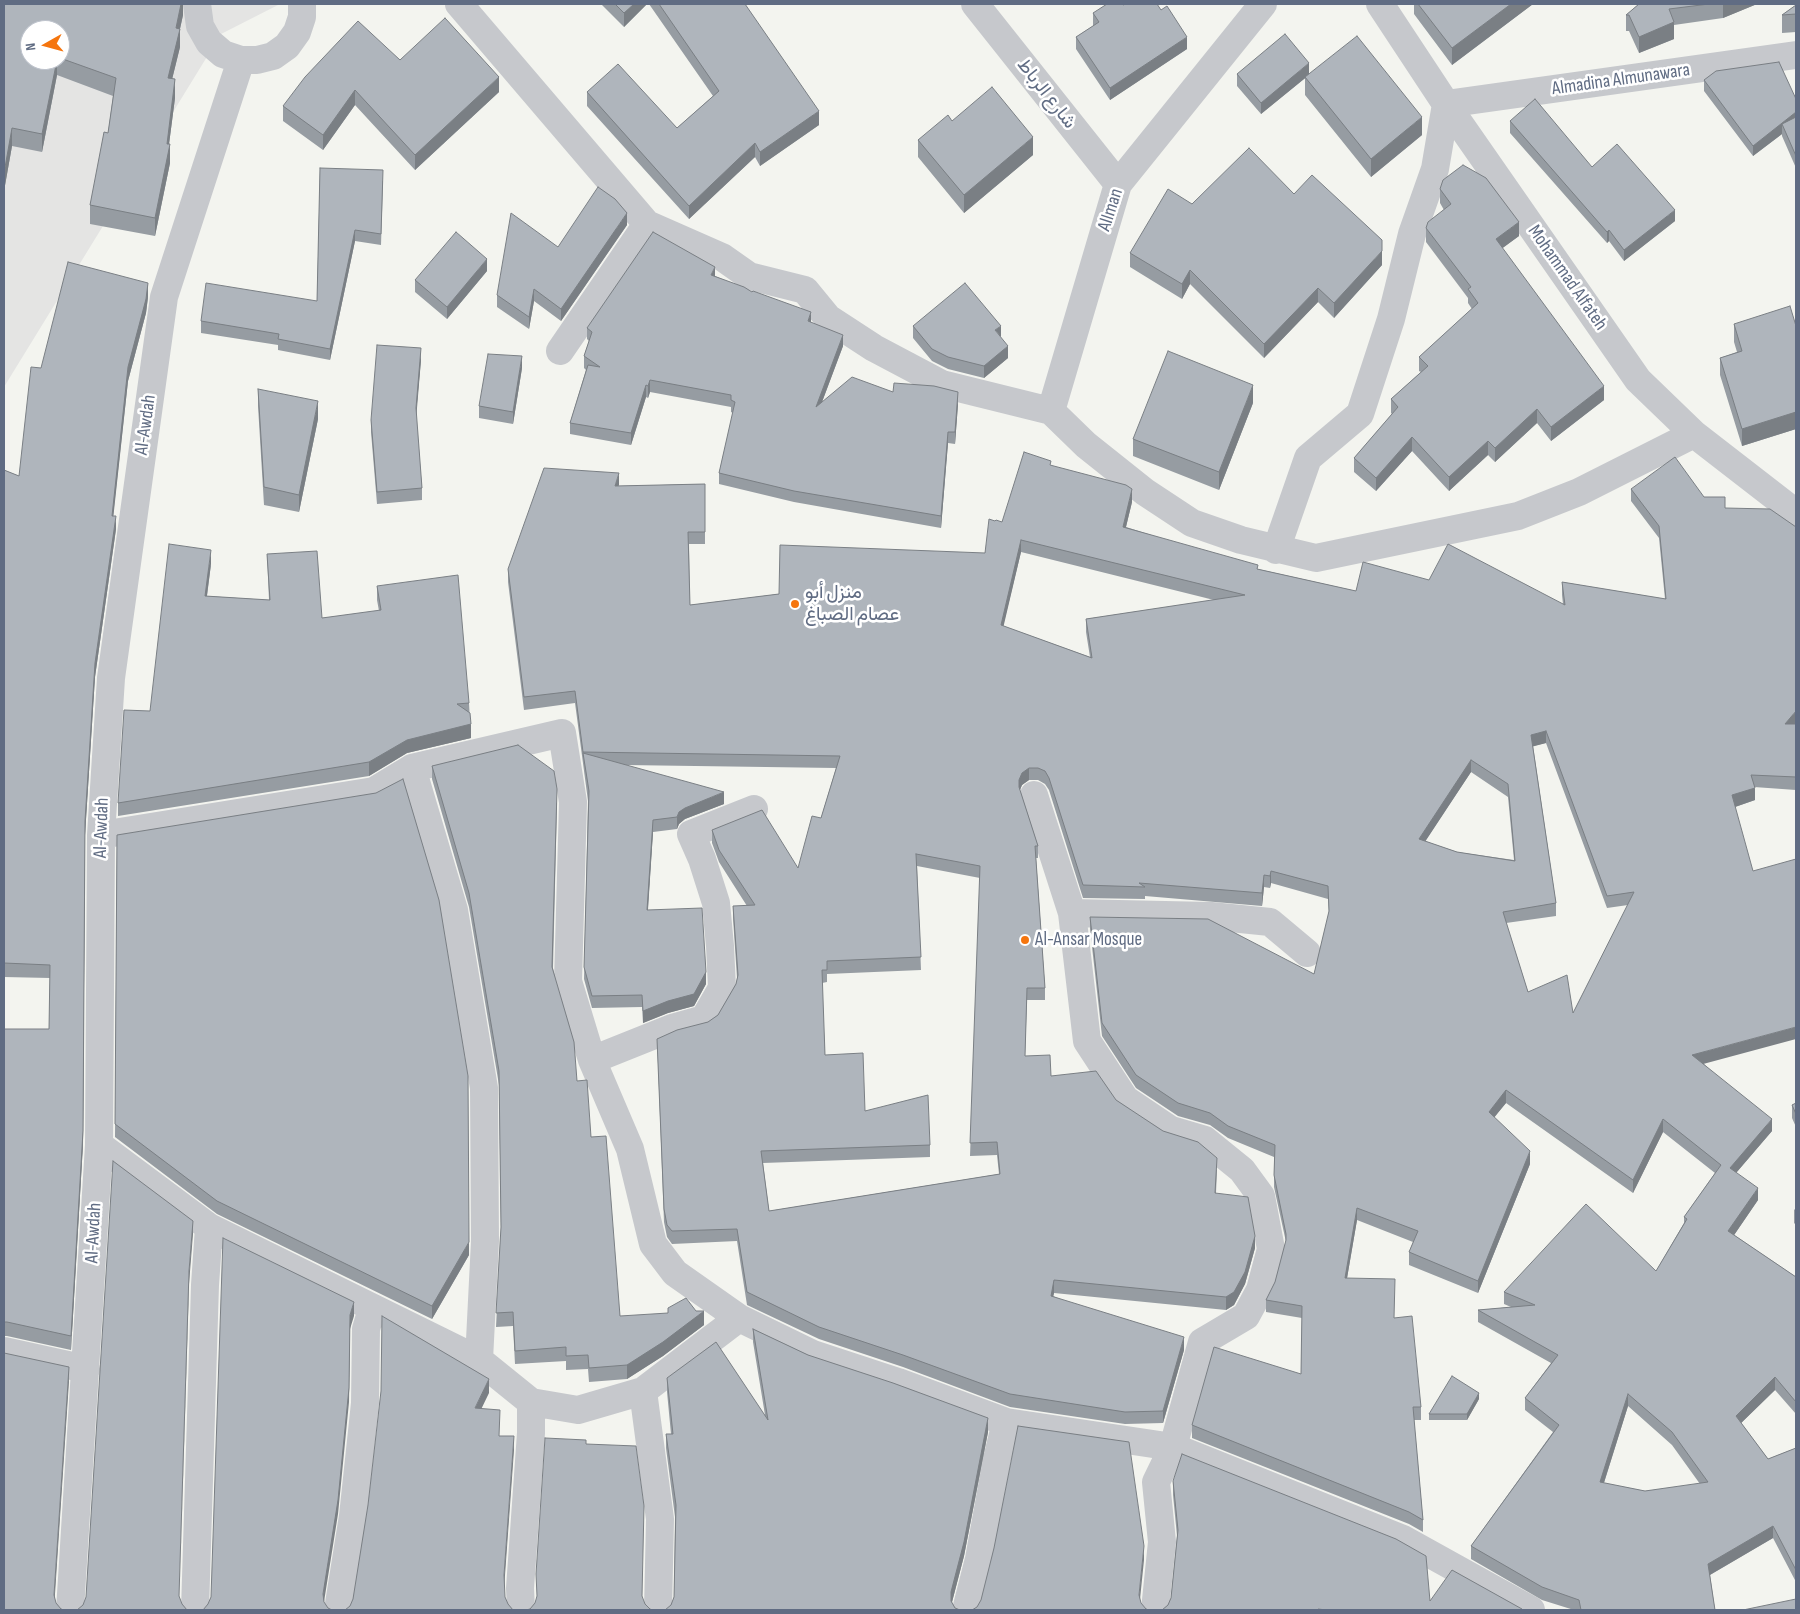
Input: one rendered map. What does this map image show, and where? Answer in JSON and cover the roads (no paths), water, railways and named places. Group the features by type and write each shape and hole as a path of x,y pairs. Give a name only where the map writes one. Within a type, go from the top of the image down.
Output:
{"street":[{"path":"197,4 200,26 209,42 223,54 241,60 257,60 274,56 287,46 296,32 302,17 302,4"},
{"path":"460,4 647,224 722,257 749,276 805,290 828,318 874,348 942,384 1050,411 1086,445 1145,492 1192,523 1276,550 1316,558 1518,516 1579,492 1694,434"},
{"name":"شارع الرباط","path":"975,4 1118,184"},
{"name":"AlIman","path":"1050,411 1118,184 1263,4"},
{"name":"Mohammad Alfateh","path":"1380,4 1446,104 1638,380 1694,434 1796,513"},
{"name":"Almadina Almunawara","path":"1446,104 1796,55"},
{"name":"Al-Awdah","path":"70,1610 99,1145 100,835 111,678 164,297 241,60"},
{"path":"1276,550 1308,458 1360,414 1391,320 1412,234 1435,169 1446,104"},
{"path":"560,351 647,224"},
{"path":"100,835 374,791 412,768 562,733 573,802 568,981 592,1060 630,1149 653,1244 676,1273 739,1318 813,1354 898,1382 1006,1422 1173,1447 1403,1539 1531,1610"},
{"path":"412,768 454,910 484,1088 485,1241 479,1360"},
{"path":"1034,795 1072,914 1087,1041 1124,1099 1171,1130 1205,1140 1242,1170 1260,1196 1271,1249 1260,1290 1246,1316 1202,1342 1173,1447 1156,1482 1162,1542 1156,1610"},
{"path":"592,1060 672,1028 704,1019 722,988 720,946 716,903 691,834 754,808"},
{"path":"1072,914 1211,916 1270,922 1307,953"},
{"path":"99,1145 209,1227 372,1309 479,1360 531,1402 578,1410 643,1391 739,1318"},
{"path":"195,1610 205,1294 209,1227"},
{"path":"338,1610 353,1516 365,1403 366,1329 372,1309"},
{"path":"4,1351 86,1368"},
{"path":"643,1391 660,1519 658,1610"},
{"path":"521,1610 520,1588 532,1433 531,1402"},
{"path":"966,1610 1006,1422"}],"place":[{"name":"منزل أبو عصام الصباغ","path":"795,604"},
{"name":"Al-Ansar Mosque","path":"1025,940"}]}
